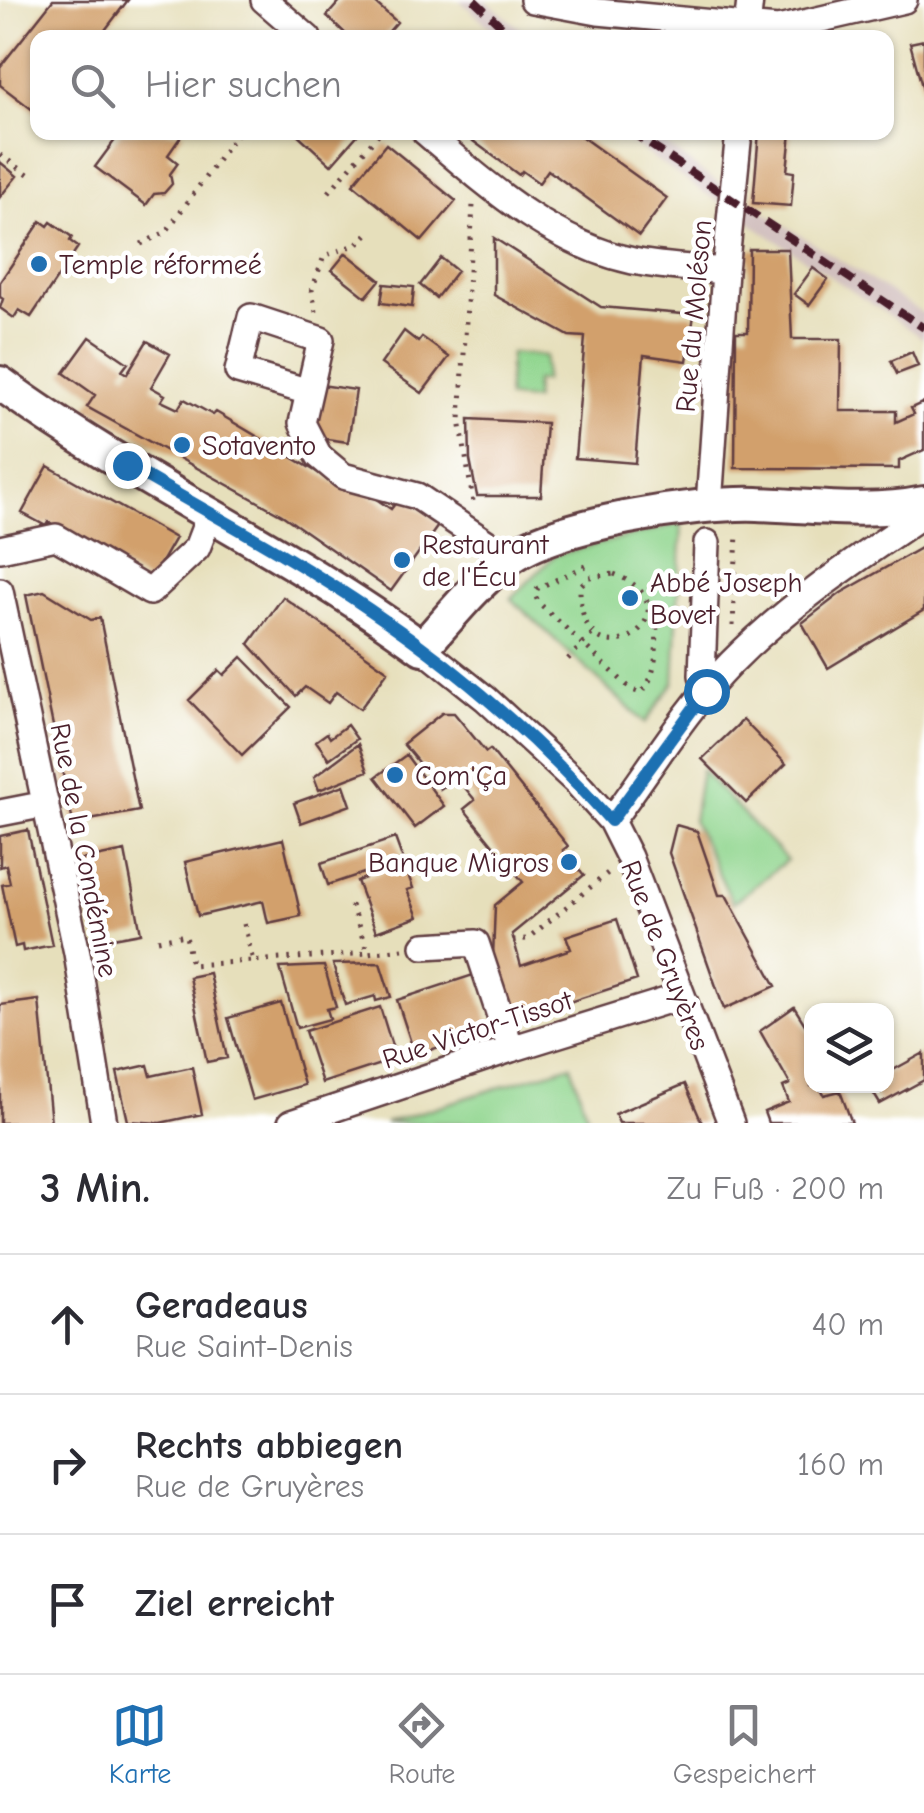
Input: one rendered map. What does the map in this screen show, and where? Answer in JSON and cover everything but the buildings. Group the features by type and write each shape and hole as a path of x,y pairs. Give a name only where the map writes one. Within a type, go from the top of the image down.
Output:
{"main road":[{"name":"Rue de Gruyères","path":"4,396 368,608 422,648"},
{"path":"422,648 509,558 554,537 611,522 724,512 889,508 924,503"}],"street":[{"path":"264,0 299,30"},
{"path":"534,0 732,30"},
{"path":"747,30 750,0"},
{"path":"768,30 904,0"},
{"path":"434,140 491,188 585,246 632,260 725,271"},
{"name":"Rue du Moléson","path":"724,512 725,271 738,140"},
{"path":"309,392 238,371 251,317 321,340 302,424 318,456 343,476 417,496 509,558"},
{"path":"0,549 56,538 150,592 197,548 210,514"},
{"path":"611,821 706,691 731,664 818,586 924,514"},
{"path":"706,691 702,675 707,543"},
{"name":"Rue de la Condémine","path":"0,591 77,954 104,1123"},
{"name":"Rue de Gruyères","path":"422,648 560,766 611,821 629,857 730,1123"},
{"path":"0,813 46,804"},
{"path":"424,946 476,943 511,1049"},
{"name":"Rue Victor-Tissot","path":"292,1123 344,1114 511,1049 682,996"}],"path":[{"path":"142,244 166,232 232,140"},
{"path":"329,192 373,140"},
{"path":"0,155 34,178"},
{"path":"473,501 460,420 474,192"},
{"path":"321,340 312,290 324,256 358,244 371,230"},
{"path":"724,512 732,631"},
{"path":"589,577 586,566 552,579 534,594 581,645 632,690 642,693 650,684 654,668 657,619"},
{"path":"614,574 635,582 647,600 648,619 639,634 623,642 604,641 594,633 580,605 580,586 589,577 614,574"},
{"path":"648,619 676,620"},
{"path":"568,659 594,633"},
{"path":"514,940 527,939 615,867"},
{"path":"351,905 368,953"},
{"path":"244,924 253,961"},
{"path":"158,940 186,935 191,965 424,946"}],"shaded area":[{"path":"459,0 486,0 522,30 493,30"},
{"path":"626,140 659,140 702,172 924,314 924,339"}],"green space":[{"path":"510,353 545,356 544,381 535,381 534,400 507,398"},
{"path":"682,523 674,682 645,723 511,599 555,555"},
{"path":"701,770 787,860 733,903 693,821"},
{"path":"571,1065 589,1123 385,1123"}],"railway":[{"path":"474,0 506,30"},
{"path":"643,140 924,328"}],"place":[{"name":"Temple réformeé","path":"39,264"},
{"name":"Sotavento","path":"182,445"},
{"name":"Restaurant de l'Écu","path":"402,560"},
{"name":"Abbé Joseph Bovet","path":"630,598"},
{"name":"Com'Ça","path":"395,775"},
{"name":"Banque Migros","path":"569,862"}],"route":[{"path":"127,465 375,613 486,699 575,780 611,821 706,691"}]}
